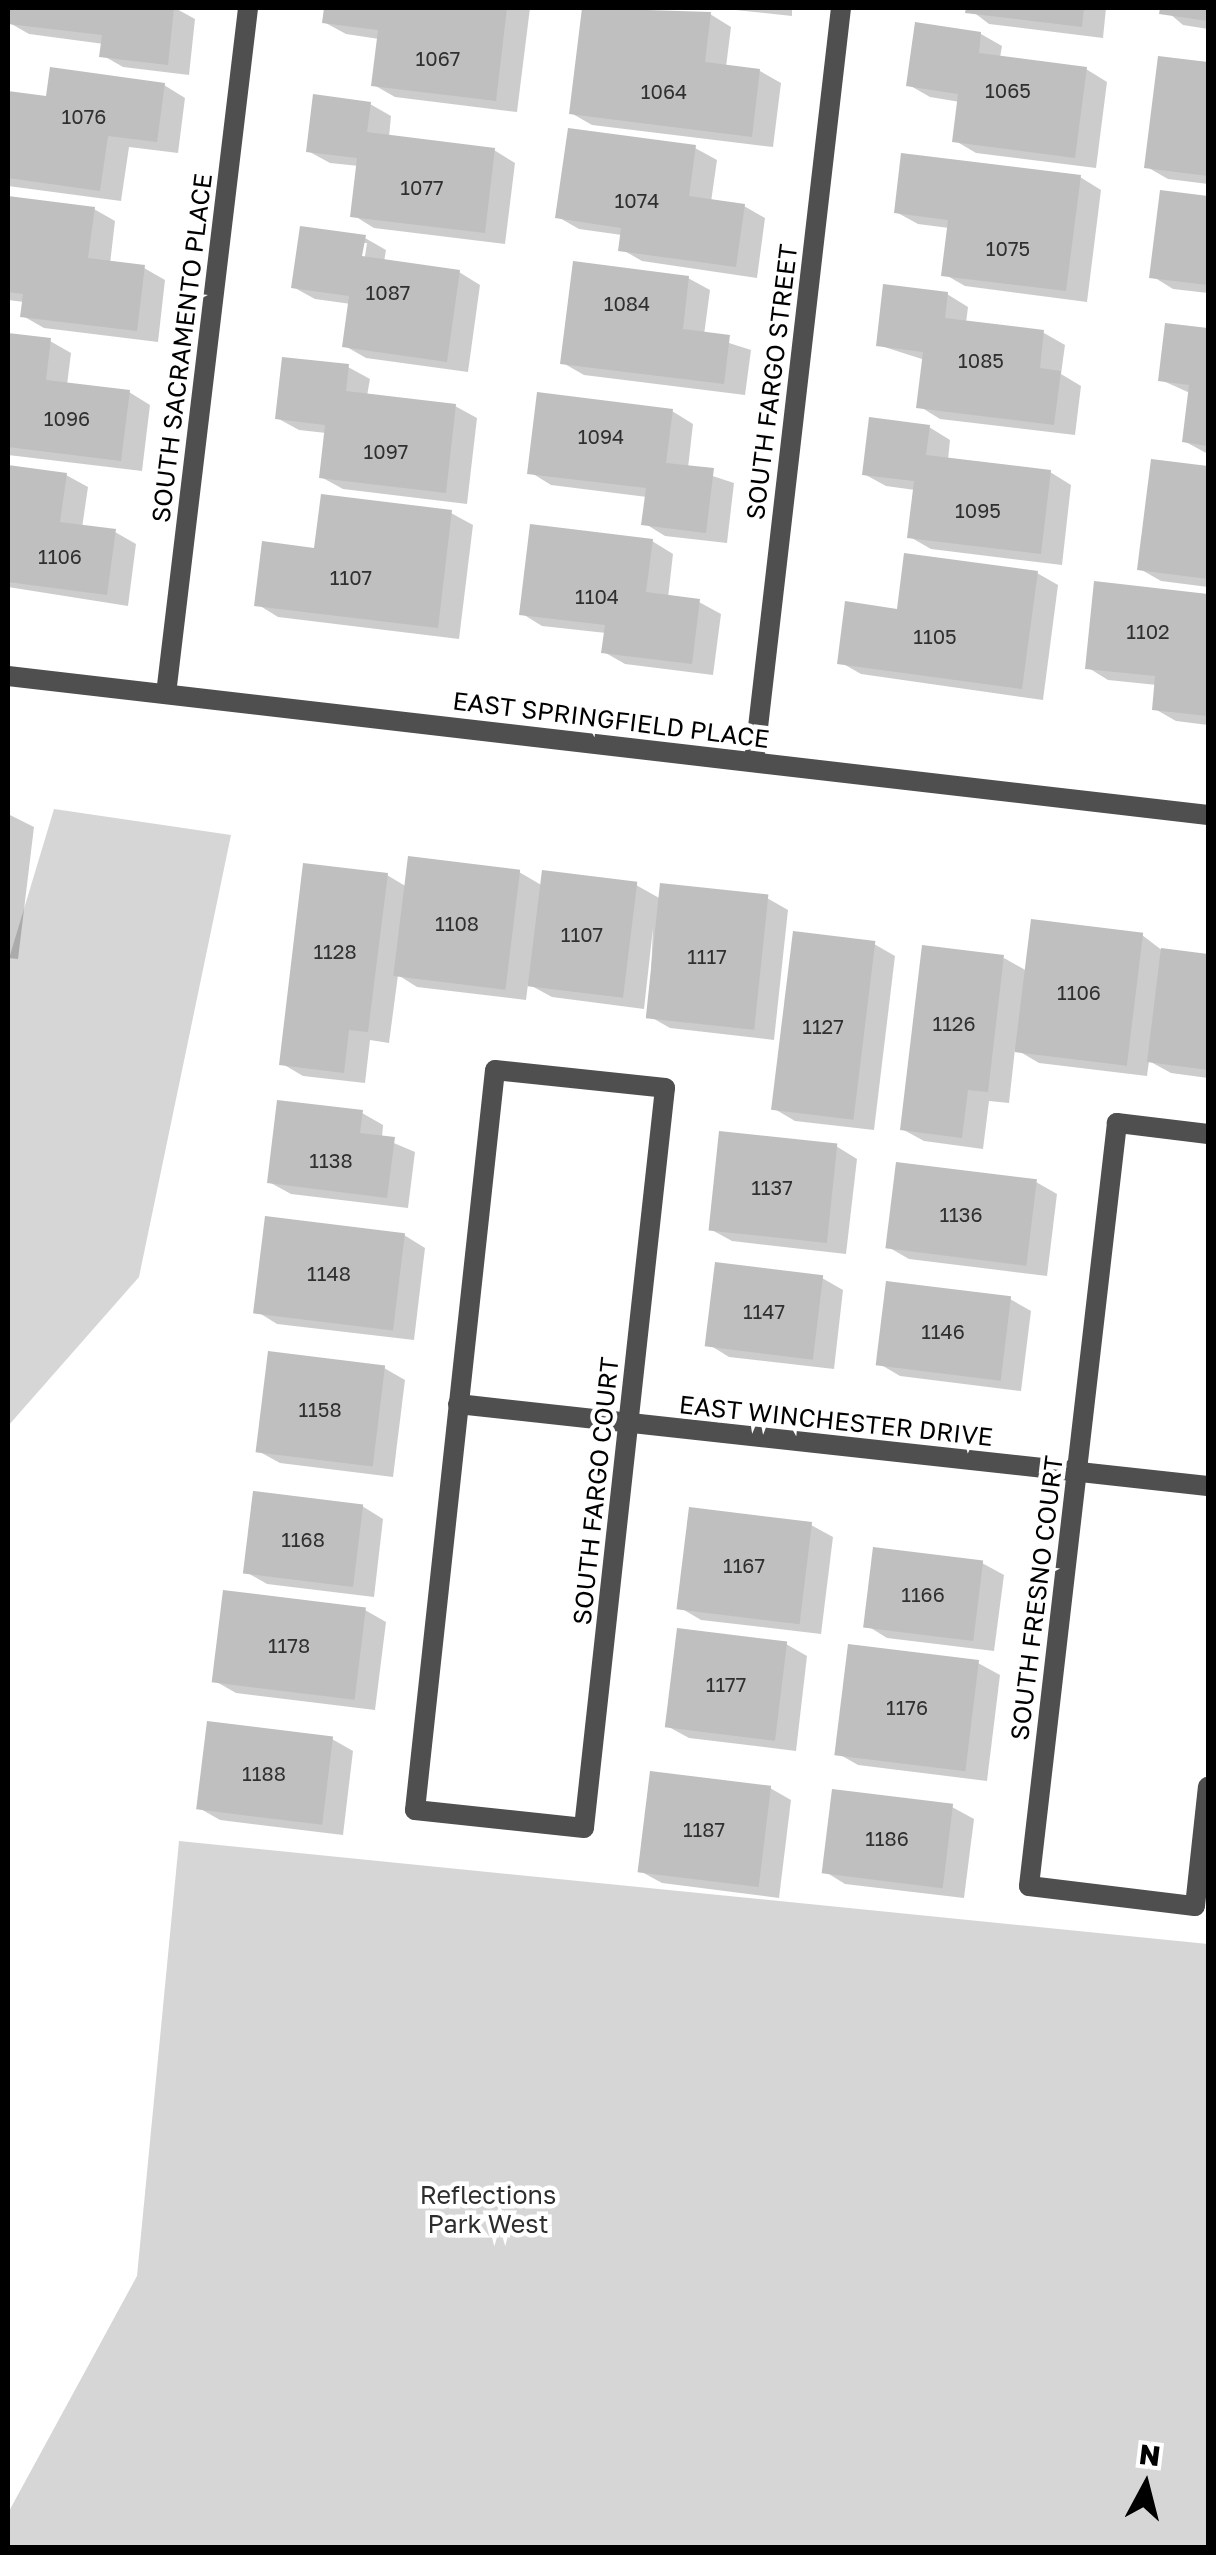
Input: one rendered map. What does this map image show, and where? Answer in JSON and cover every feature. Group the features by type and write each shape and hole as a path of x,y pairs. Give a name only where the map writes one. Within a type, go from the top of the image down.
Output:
{"street":[{"name":"SOUTH SACRAMENTO PLACE","path":"166,694 248,8"},
{"name":"SOUTH FARGO STREET","path":"754,762 841,8"},
{"name":"EAST SPRINGFIELD PLACE","path":"8,676 1208,815"},
{"name":"SOUTH FARGO COURT","path":"494,1070 665,1088 584,1828 415,1810 458,1404 494,1070"},
{"name":"SOUTH FRESNO COURT","path":"1208,1134 1117,1123 1029,1886 1195,1906 1208,1787"},
{"name":"EAST WINCHESTER DRIVE","path":"458,1404 1208,1486"}],"green space":[{"path":"54,809 231,835 139,1277 8,1426 8,962"},
{"name":"Reflections Park West","path":"179,1841 1208,1944 1208,2547 8,2547 8,2513 137,2276"}],"building":[{"path":"8,8 174,8 168,65 99,57 102,35 8,24"},
{"path":"324,8 507,8 496,101 371,86 378,30 322,23"},
{"path":"582,8 711,12 705,62 760,69 752,137 569,114"},
{"path":"966,8 1084,8 1082,27 965,13"},
{"path":"1160,8 1208,8 1208,21 1159,14"},
{"path":"915,22 981,32 979,53 1087,67 1075,158 952,142 958,94 906,86"},
{"path":"1158,56 1208,62 1208,176 1144,168"},
{"path":"50,67 165,83 157,142 108,136 100,191 8,178 8,91 46,96"},
{"path":"313,94 371,102 367,132 495,148 485,233 350,217 357,158 306,152"},
{"path":"568,128 696,145 689,196 745,204 736,267 618,251 621,228 555,218"},
{"path":"901,153 1081,175 1066,291 941,276 948,220 894,213"},
{"path":"1160,190 1208,196 1208,285 1149,278"},
{"path":"8,196 95,207 88,258 145,265 137,331 20,317 23,294 8,292"},
{"path":"300,226 366,235 362,256 460,270 447,362 342,347 349,296 291,288"},
{"path":"573,261 689,276 683,329 730,335 724,384 560,364"},
{"path":"883,284 948,292 945,318 1044,330 1040,368 1061,371 1054,425 916,408 923,352 876,346"},
{"path":"1165,323 1208,328 1208,446 1182,442 1189,385 1158,381"},
{"path":"8,333 51,338 46,380 130,390 121,461 8,447"},
{"path":"282,357 349,364 346,391 456,404 446,493 319,478 325,425 275,419"},
{"path":"537,392 673,409 666,463 714,468 706,533 641,525 646,488 527,474"},
{"path":"869,417 930,425 926,455 1051,470 1041,554 907,538 914,481 862,475"},
{"path":"1151,459 1208,466 1208,579 1137,570"},
{"path":"8,465 67,473 60,522 116,529 107,595 8,582"},
{"path":"321,494 452,510 438,628 254,606 262,541 314,548"},
{"path":"530,524 653,539 646,592 700,599 692,664 601,653 605,625 519,615"},
{"path":"904,553 1038,571 1022,689 837,664 845,601 897,609"},
{"path":"1094,581 1208,594 1208,716 1152,710 1155,676 1085,669"},
{"path":"408,856 520,870 505,990 393,976"},
{"path":"303,863 388,873 368,1032 349,1030 344,1073 279,1065"},
{"path":"542,870 637,882 623,998 528,986"},
{"path":"660,883 768,894 754,1030 646,1018"},
{"path":"1031,919 1143,933 1127,1066 1015,1052"},
{"path":"793,931 875,941 853,1120 771,1110"},
{"path":"922,945 1004,955 988,1092 968,1090 962,1138 900,1130"},
{"path":"1161,948 1208,954 1208,1070 1147,1062"},
{"path":"277,1100 363,1110 360,1133 395,1137 387,1198 267,1183"},
{"path":"719,1131 837,1143 827,1243 709,1230"},
{"path":"896,1162 1037,1179 1026,1266 885,1248"},
{"path":"265,1216 405,1233 393,1330 253,1313"},
{"path":"715,1262 823,1275 813,1360 705,1346"},
{"path":"886,1281 1011,1296 1001,1381 876,1365"},
{"path":"268,1351 385,1365 373,1467 256,1452"},
{"path":"253,1491 363,1505 353,1587 243,1573"},
{"path":"689,1507 812,1522 800,1624 676,1609"},
{"path":"873,1547 983,1561 973,1641 863,1627"},
{"path":"223,1590 366,1608 355,1700 212,1682"},
{"path":"677,1628 787,1642 775,1741 665,1727"},
{"path":"848,1644 979,1660 965,1771 834,1755"},
{"path":"207,1721 333,1736 322,1825 196,1809"},
{"path":"650,1771 771,1786 759,1887 638,1872"},
{"path":"832,1789 953,1804 943,1888 822,1873"}]}
